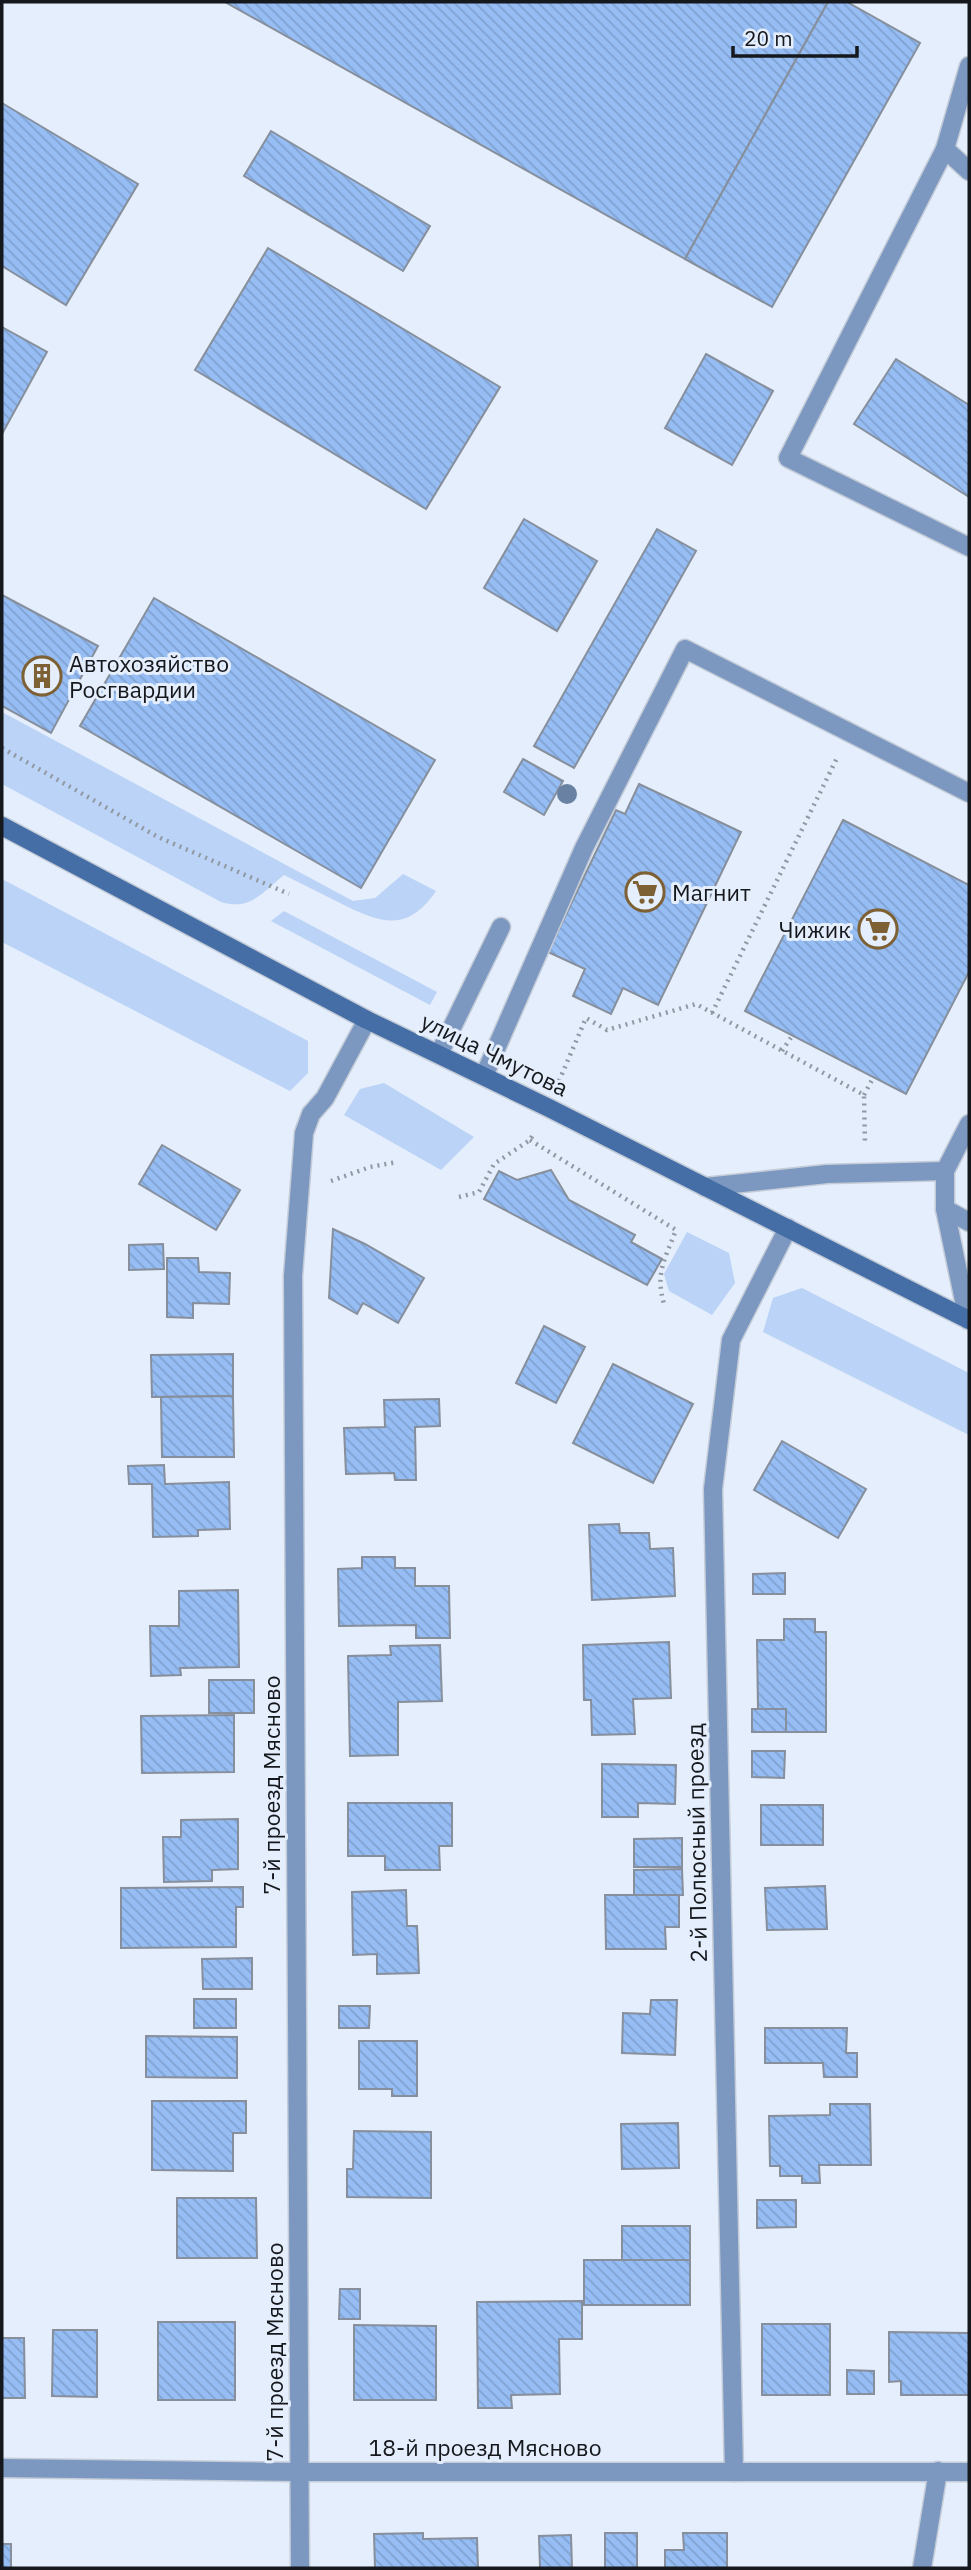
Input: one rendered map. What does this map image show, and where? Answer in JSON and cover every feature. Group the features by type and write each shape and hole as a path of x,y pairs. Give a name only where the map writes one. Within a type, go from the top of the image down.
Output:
{"main road":[{"name":"улица Чмутова","path":"2,826 367,1020 969,1320"}],"street":[{"path":"969,66 945,149 788,458 969,547"},
{"path":"945,149 969,171"},
{"path":"484,1076 584,848 685,649 969,793"},
{"path":"439,1054 501,927"},
{"name":"7-й проезд Мясново","path":"300,2568 293,1290 304,1133 311,1114 325,1098 367,1020"},
{"path":"969,1124 945,1171 945,1209 969,1320"},
{"path":"705,1187 827,1174 945,1171"},
{"path":"945,1209 969,1222"},
{"name":"2-й Полюсный проезд","path":"734,2472 713,1489 731,1340 788,1228"},
{"name":"18-й проезд Мясново","path":"2,2468 299,2472 969,2472"},
{"path":"922,2568 938,2472"}],"path":[{"path":"712,1013 850,732"},
{"path":"2,748 158,837 289,894"},
{"path":"586,1018 607,1030 696,1004 864,1095"},
{"path":"782,1051 792,1036"},
{"path":"866,1173 864,1095 873,1078"},
{"path":"530,1140 676,1230 660,1274 659,1286 664,1304"},
{"path":"299,1201 344,1175 397,1162"}],"shaded area":[{"path":"2,712 353,901 375,898 403,874 436,891 414,914 391,921 352,909 284,875 248,902 221,902 2,784"},
{"path":"2,879 308,1041 308,1073 290,1091 2,942"},
{"path":"284,911 437,992 430,1005 271,921"},
{"path":"384,1083 474,1137 441,1170 344,1115 360,1089"},
{"path":"687,1232 729,1253 735,1283 712,1315 669,1291 664,1274"},
{"path":"802,1288 969,1373 969,1435 763,1332 773,1298"}],"building":[{"path":"225,2 828,2 685,259"},
{"path":"828,2 847,2 920,43 772,307 685,259"},
{"path":"2,103 138,184 66,305 2,266"},
{"path":"271,131 430,226 403,271 244,176"},
{"path":"268,248 500,387 426,509 195,370"},
{"path":"2,327 47,352 2,434"},
{"path":"706,354 773,391 732,465 665,428"},
{"path":"896,359 969,405 969,497 854,424"},
{"path":"524,519 597,561 557,631 484,588"},
{"path":"657,529 696,551 574,768 534,746"},
{"name":"Автохозяйство Росгвардии","path":"2,595 98,646 51,733 2,706"},
{"path":"154,598 435,760 361,888 80,726"},
{"path":"523,759 563,781 544,815 504,792"},
{"name":"Магнит","path":"639,784 741,832 658,1005 623,988 611,1014 573,996 585,969 548,952 616,810 625,814"},
{"name":"Чижик","path":"843,820 969,885 969,972 906,1094 745,1011"},
{"path":"162,1145 240,1190 216,1230 139,1184"},
{"path":"551,1170 569,1200 635,1235 631,1242 662,1259 647,1285 484,1199 499,1171 517,1180"},
{"path":"333,1229 424,1278 398,1323 363,1303 357,1314 329,1298"},
{"path":"163,1244 164,1269 129,1270 129,1245"},
{"path":"167,1258 198,1258 199,1272 230,1273 229,1304 193,1303 193,1318 167,1317"},
{"path":"544,1326 585,1347 556,1403 516,1383"},
{"path":"233,1354 233,1396 152,1397 151,1355"},
{"path":"613,1364 693,1404 653,1483 573,1443"},
{"path":"233,1396 234,1457 162,1457 161,1397"},
{"path":"439,1399 440,1426 415,1427 416,1480 395,1480 394,1473 346,1474 344,1428 385,1427 384,1400"},
{"path":"782,1441 866,1489 838,1538 754,1490"},
{"path":"164,1465 165,1484 229,1482 230,1529 198,1530 198,1536 153,1537 152,1484 129,1484 128,1466"},
{"path":"619,1524 620,1533 649,1533 650,1549 673,1548 675,1596 592,1600 589,1525"},
{"path":"362,1557 395,1557 395,1568 415,1568 415,1586 449,1586 450,1638 416,1638 416,1625 339,1626 338,1569 362,1568"},
{"path":"785,1573 785,1594 753,1594 753,1574"},
{"path":"238,1590 239,1667 180,1668 181,1675 151,1676 150,1626 179,1626 179,1591"},
{"path":"784,1619 815,1619 815,1632 826,1632 826,1732 786,1732 786,1709 758,1709 757,1640 784,1640"},
{"path":"669,1642 671,1698 633,1699 635,1734 592,1735 591,1700 584,1700 583,1645"},
{"path":"440,1645 442,1701 398,1702 398,1755 350,1756 348,1656 391,1655 390,1646"},
{"path":"209,1680 254,1680 254,1713 209,1713"},
{"path":"752,1709 786,1709 786,1732 752,1732"},
{"path":"234,1715 234,1772 142,1773 141,1716"},
{"path":"752,1751 785,1751 784,1778 752,1777"},
{"path":"602,1764 676,1765 675,1804 638,1803 638,1817 602,1817"},
{"path":"348,1803 452,1803 452,1846 439,1846 440,1870 385,1870 385,1856 348,1856"},
{"path":"761,1805 823,1805 823,1845 761,1845"},
{"path":"238,1819 238,1869 212,1870 212,1881 164,1882 163,1837 181,1837 181,1820"},
{"path":"682,1838 682,1867 634,1867 634,1839"},
{"path":"682,1869 683,1895 634,1896 634,1870"},
{"path":"825,1886 827,1929 767,1930 765,1888"},
{"path":"243,1887 243,1907 236,1907 236,1947 121,1948 121,1888"},
{"path":"406,1890 407,1926 417,1926 419,1973 377,1974 377,1954 353,1955 352,1892"},
{"path":"605,1895 679,1895 679,1927 665,1927 666,1949 606,1949"},
{"path":"252,1958 252,1989 203,1989 202,1959"},
{"path":"194,1999 236,1999 236,2028 194,2028"},
{"path":"651,2000 677,2000 675,2055 622,2053 623,2013 650,2014"},
{"path":"339,2006 370,2006 369,2028 339,2028"},
{"path":"765,2028 847,2028 846,2053 857,2053 857,2077 824,2077 823,2063 765,2063"},
{"path":"146,2036 237,2037 237,2078 146,2077"},
{"path":"359,2041 417,2041 417,2096 392,2096 392,2089 359,2089"},
{"path":"152,2101 246,2101 246,2133 233,2133 233,2171 152,2170"},
{"path":"830,2104 870,2104 871,2165 819,2165 820,2183 802,2183 802,2176 780,2176 780,2166 770,2166 769,2116 830,2115"},
{"path":"678,2123 679,2168 622,2169 621,2124"},
{"path":"354,2131 431,2132 431,2198 347,2197 347,2169 353,2169"},
{"path":"177,2198 256,2198 257,2258 177,2258"},
{"path":"757,2200 796,2200 796,2227 757,2228"},
{"path":"622,2226 690,2226 690,2260 622,2260"},
{"path":"584,2260 690,2260 690,2305 584,2305"},
{"path":"340,2289 360,2289 360,2319 339,2319"},
{"path":"582,2301 582,2339 559,2339 560,2394 511,2395 512,2408 478,2408 477,2302"},
{"path":"158,2322 235,2322 235,2400 158,2400"},
{"path":"762,2324 830,2324 830,2395 762,2395"},
{"path":"354,2325 436,2326 436,2400 354,2400"},
{"path":"53,2330 97,2330 97,2397 52,2396"},
{"path":"889,2332 969,2333 969,2395 901,2395 901,2381 889,2382"},
{"path":"2,2338 24,2338 25,2398 2,2398"},
{"path":"847,2370 874,2371 874,2394 847,2394"},
{"path":"423,2533 423,2539 477,2538 478,2568 375,2568 374,2534"},
{"path":"605,2533 637,2533 637,2568 605,2568"},
{"path":"683,2533 727,2533 727,2568 665,2568 665,2550 684,2550"},
{"path":"571,2535 572,2568 540,2568 539,2536"},
{"path":"2,2544 11,2544 11,2568 2,2568"}],"place":[{"name":"Автохозяйство Росгвардии","path":"42,676"},
{"name":"Магнит","path":"645,892"},
{"name":"Чижик","path":"878,929"}]}
